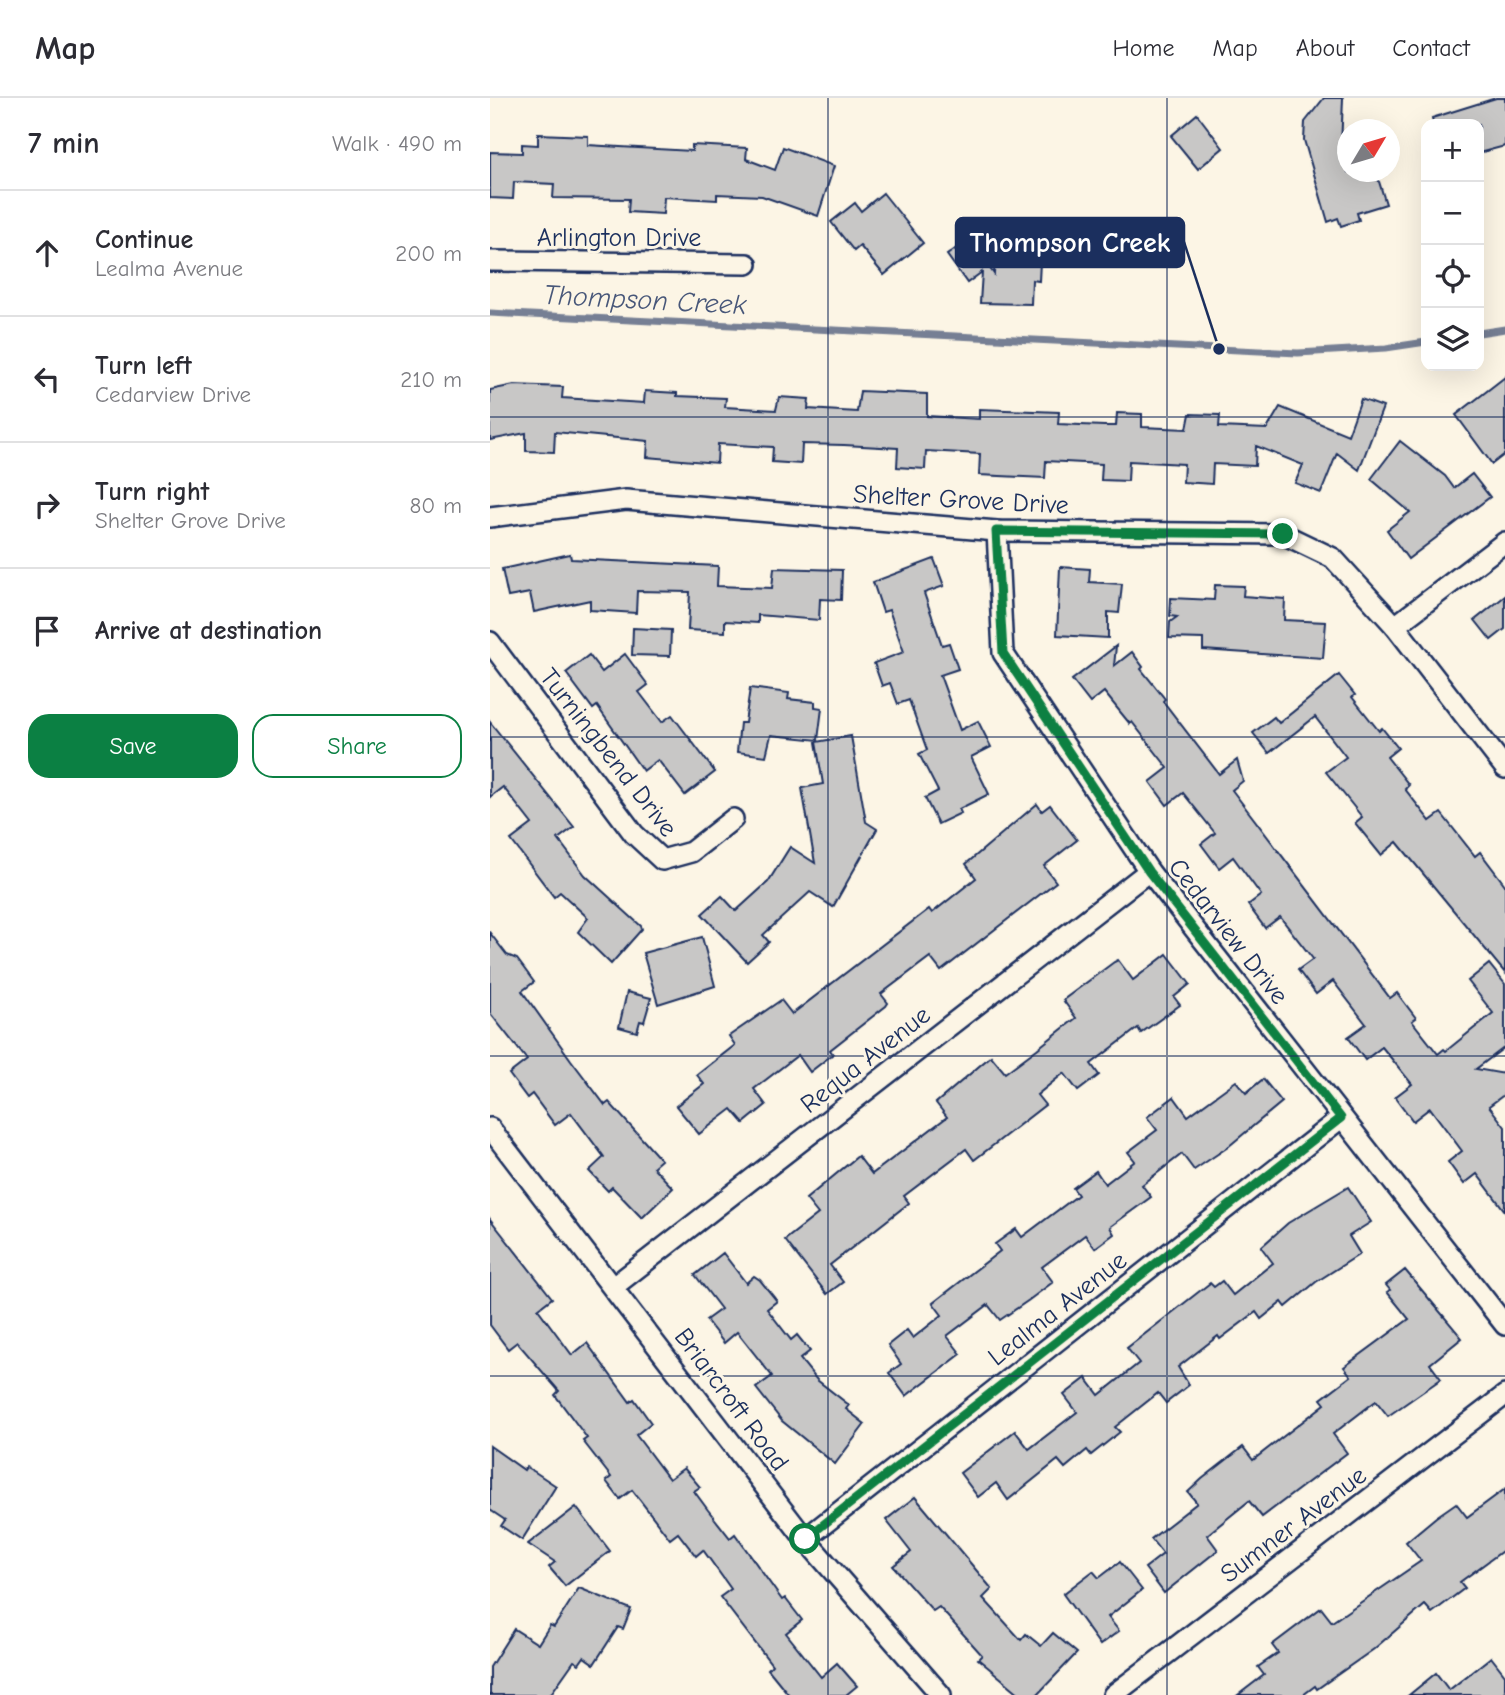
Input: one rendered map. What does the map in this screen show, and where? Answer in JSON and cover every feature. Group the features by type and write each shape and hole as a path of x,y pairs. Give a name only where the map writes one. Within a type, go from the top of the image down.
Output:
{"street":[{"name":"Arlington Drive","path":"490,261 747,264"},
{"name":"Shelter Grove Drive","path":"490,517 626,500 996,531 1283,534 1334,558 1395,626 1505,768"},
{"name":"Cedarview Drive","path":"996,531 1003,653 1149,872 1505,1325"},
{"path":"1395,626 1505,542"},
{"name":"Turningbend Drive","path":"490,642 634,834 662,860 691,852 733,819"},
{"name":"Requa Avenue","path":"614,1287 1149,872"},
{"name":"Lealma Avenue","path":"805,1539 1341,1118"},
{"name":"Briarcroft Road","path":"490,1128 805,1539 940,1695"},
{"name":"Sumner Avenue","path":"1113,1695 1505,1395"}],"building":[{"path":"1324,98 1343,98 1342,119 1337,119 1337,182 1379,182 1386,204 1357,213 1359,220 1341,226 1338,218 1328,222 1304,140 1305,122"},
{"path":"1496,98 1505,98 1505,146 1484,152 1484,119 1432,118"},
{"path":"1197,114 1223,148 1198,169 1171,136"},
{"path":"538,134 588,136 588,145 692,151 692,145 747,148 746,159 775,170 783,147 834,166 818,216 762,196 717,194 717,200 664,197 663,214 628,212 629,199 553,198 554,184 514,182 513,199 490,198 490,152 522,153 522,144 538,145"},
{"path":"883,193 923,243 884,275 860,246 854,251 831,222 855,203 861,211"},
{"path":"996,236 1052,237 1051,262 1040,262 1039,281 1032,280 1031,304 980,303 982,272 967,283 947,255 969,239 994,274"},
{"path":"1505,377 1505,454 1492,464 1456,415"},
{"path":"514,385 563,387 562,398 644,403 645,391 677,393 677,396 726,398 725,407 776,410 779,397 809,399 808,409 857,412 860,391 927,394 927,416 979,419 979,409 1059,412 1058,424 1116,426 1117,413 1142,414 1142,427 1187,429 1190,414 1220,415 1219,427 1267,429 1280,407 1348,435 1361,399 1383,407 1359,470 1337,453 1321,493 1295,483 1303,465 1256,446 1255,466 1213,464 1212,484 1183,482 1184,464 1129,461 1128,481 1101,480 1102,464 1046,461 1045,478 979,475 980,454 926,451 925,469 897,467 898,448 844,445 802,444 801,464 772,462 773,447 718,444 717,463 647,457 648,441 555,432 554,452 526,451 526,433 490,440 490,390"},
{"path":"1400,441 1445,476 1454,488 1472,474 1490,497 1408,559 1387,530 1410,512 1371,479"},
{"path":"570,554 571,559 718,566 717,586 772,588 774,568 842,570 841,600 820,599 819,620 758,615 758,623 725,621 725,632 688,630 690,592 637,591 636,613 590,610 590,600 534,612 530,593 508,597 502,569"},
{"path":"934,559 944,586 924,593 942,645 949,643 958,669 940,675 960,730 978,721 991,747 971,757 989,794 959,809 961,813 938,824 925,798 938,791 919,754 927,750 909,700 898,704 890,683 882,686 874,663 904,652 889,610 883,612 873,582"},
{"path":"1060,567 1090,569 1089,582 1122,584 1119,613 1108,612 1108,638 1057,635"},
{"path":"1215,585 1244,586 1243,596 1285,599 1284,620 1326,622 1323,658 1203,650 1203,639 1169,638 1170,622 1177,617 1170,616 1171,598 1214,600"},
{"path":"1505,596 1505,629 1491,640 1475,620"},
{"path":"633,628 671,630 670,656 632,655"},
{"path":"1116,646 1114,666 1132,652 1143,667 1141,669 1165,699 1163,701 1219,774 1237,760 1243,781 1232,790 1390,998 1397,993 1416,1018 1412,1021 1438,1054 1444,1049 1446,1051 1493,1013 1468,981 1489,964 1505,984 1505,1047 1476,1069 1505,1074 1505,1094 1489,1106 1505,1127 1505,1211 1477,1174 1464,1184 1448,1162 1462,1151 1430,1108 1413,1121 1395,1097 1412,1084 1382,1047 1365,1060 1348,1037 1366,1024 1333,981 1316,994 1298,970 1313,959 1280,917 1265,928 1248,905 1261,895 1233,857 1219,868 1201,844 1215,833 1183,793 1167,805 1150,782 1168,768 1132,722 1130,724 1104,692 1090,703 1072,680"},
{"path":"625,654 648,685 639,692 662,722 672,715 715,772 685,795 658,760 643,771 597,706 593,709 566,673 589,655 602,672"},
{"path":"1339,675 1355,695 1352,697 1379,731 1382,728 1398,748 1387,757 1409,785 1405,789 1430,821 1441,813 1475,856 1480,852 1505,885 1505,973 1397,842 1381,855 1355,823 1362,817 1326,772 1346,757 1315,717 1269,753 1253,733 1274,717 1279,723"},
{"path":"750,688 789,693 788,699 815,702 815,707 822,708 818,740 771,735 766,756 737,752 740,723 745,723"},
{"path":"490,722 574,827 558,839 585,875 641,926 642,929 611,964 578,932 588,918 560,892 554,897 511,840 532,824 503,787 490,797"},
{"path":"851,736 866,822 877,829 833,907 810,892 763,935 769,942 747,962 702,914 722,896 736,911 768,882 790,847 815,863 802,788 823,784 816,742"},
{"path":"1037,804 1042,811 1050,805 1077,840 1044,866 1056,882 941,971 930,957 881,994 888,1003 886,1006 830,1050 833,1054 810,1072 798,1055 754,1089 766,1105 744,1123 732,1109 699,1134 676,1106 704,1084 697,1075 735,1045 729,1036 781,1000 792,1014 929,909 932,913 976,878 966,864"},
{"path":"490,933 507,955 517,959 534,982 522,991 571,1060 605,1105 609,1102 661,1160 653,1167 673,1188 642,1218 612,1187 608,1191 589,1171 604,1157 571,1113 555,1125 532,1094 527,1098 509,1074 527,1060 490,1013"},
{"path":"702,937 715,986 658,1004 643,953"},
{"path":"1167,954 1190,984 1174,997 1180,1005 1141,1033 1138,1028 1091,1064 1099,1075 1078,1091 1064,1073 1037,1095 1045,1105 991,1147 974,1160 966,1149 904,1196 909,1203 830,1265 843,1282 827,1294 785,1240 818,1214 806,1199 858,1156 872,1174 947,1117 936,1103 991,1056 1005,1073 1037,1049 1076,1018 1063,1000 1114,962 1118,960 1133,980"},
{"path":"627,992 651,998 644,1022 640,1021 637,1032 619,1027"},
{"path":"1263,1079 1282,1102 1228,1147 1194,1170 1182,1154 1142,1185 1151,1197 1110,1227 1114,1234 1095,1248 1085,1235 1042,1267 1053,1282 1029,1300 1000,1320 988,1305 947,1336 961,1354 906,1396 889,1373 901,1364 888,1345 907,1330 913,1338 942,1315 933,1303 1000,1251 995,1244 1016,1229 1022,1237 1078,1195 1073,1188 1096,1171 1105,1184 1135,1161 1128,1152 1157,1130 1147,1117 1174,1097 1188,1116 1236,1081 1246,1093"},
{"path":"1348,1187 1371,1222 1349,1236 1360,1254 1316,1282 1286,1307 1282,1302 1261,1319 1256,1312 1220,1339 1218,1336 1178,1367 1189,1385 1166,1403 1158,1393 1115,1427 1120,1432 1091,1455 1087,1450 1065,1468 1058,1460 1008,1500 996,1483 978,1497 960,1473 1015,1431 1029,1449 1077,1412 1064,1395 1086,1378 1099,1395 1139,1363 1127,1348 1210,1283 1214,1287 1222,1281 1233,1295 1273,1263 1261,1247 1288,1223"},
{"path":"490,1219 552,1298 538,1309 572,1355 587,1343 630,1402 634,1399 651,1423 636,1435 669,1479 684,1468 700,1487 694,1491 708,1510 730,1538 735,1534 782,1600 785,1598 802,1620 786,1633 821,1677 837,1663 857,1686 846,1695 789,1695 768,1669 772,1665 720,1597 731,1589 703,1550 696,1556 678,1533 670,1539 632,1490 620,1499 606,1481 611,1477 583,1441 587,1438 555,1395 559,1391 517,1342 508,1349 490,1325"},
{"path":"723,1253 746,1283 754,1276 760,1280 777,1301 767,1309 791,1340 797,1335 810,1351 800,1359 817,1380 849,1405 846,1409 865,1424 835,1464 782,1421 756,1388 772,1376 737,1332 724,1343 706,1320 721,1309 695,1275"},
{"path":"1405,1270 1462,1338 1430,1364 1441,1379 1388,1416 1376,1401 1333,1434 1347,1453 1262,1517 1249,1501 1207,1535 1218,1550 1164,1593 1145,1568 1163,1554 1151,1539 1197,1503 1188,1492 1202,1479 1243,1447 1253,1460 1325,1404 1321,1399 1351,1376 1344,1367 1409,1319 1387,1292 1390,1290 1386,1285"},
{"path":"490,1446 524,1470 526,1467 556,1486 522,1540 501,1526 505,1520 490,1510"},
{"path":"1505,1489 1505,1549 1460,1582 1465,1588 1432,1613 1425,1605 1374,1649 1317,1689 1315,1686 1303,1695 1238,1695 1264,1675 1258,1667 1278,1653 1272,1645 1321,1608 1332,1622 1421,1561 1406,1542 1436,1517 1456,1503 1467,1517"},
{"path":"915,1497 992,1589 983,1598 1021,1640 1026,1634 1041,1646 1053,1633 1077,1653 1037,1695 1021,1695 978,1659 982,1655 939,1607 933,1611 893,1566 911,1552 886,1520"},
{"path":"576,1507 610,1551 565,1586 549,1567 555,1562 528,1544"},
{"path":"1120,1562 1142,1590 1108,1617 1119,1631 1100,1645 1063,1594 1093,1571 1099,1578"},
{"path":"579,1588 631,1609 623,1629 618,1627 594,1664 584,1657 579,1664 574,1661 550,1695 490,1695 490,1667 514,1629 538,1644 550,1625 554,1627"},
{"path":"1491,1657 1505,1675 1505,1695 1409,1695 1436,1673 1449,1690"}],"waterway":[{"name":"Thompson Creek","path":"490,313 1298,353 1386,348 1421,343"},
{"name":"Thompson Creek","path":"1484,332 1505,329"}],"place":[{"name":"Thompson Creek","path":"1219,349"}],"route":[{"path":"805,1539 1341,1118 1149,872 1003,653 996,531 1283,534"}]}
